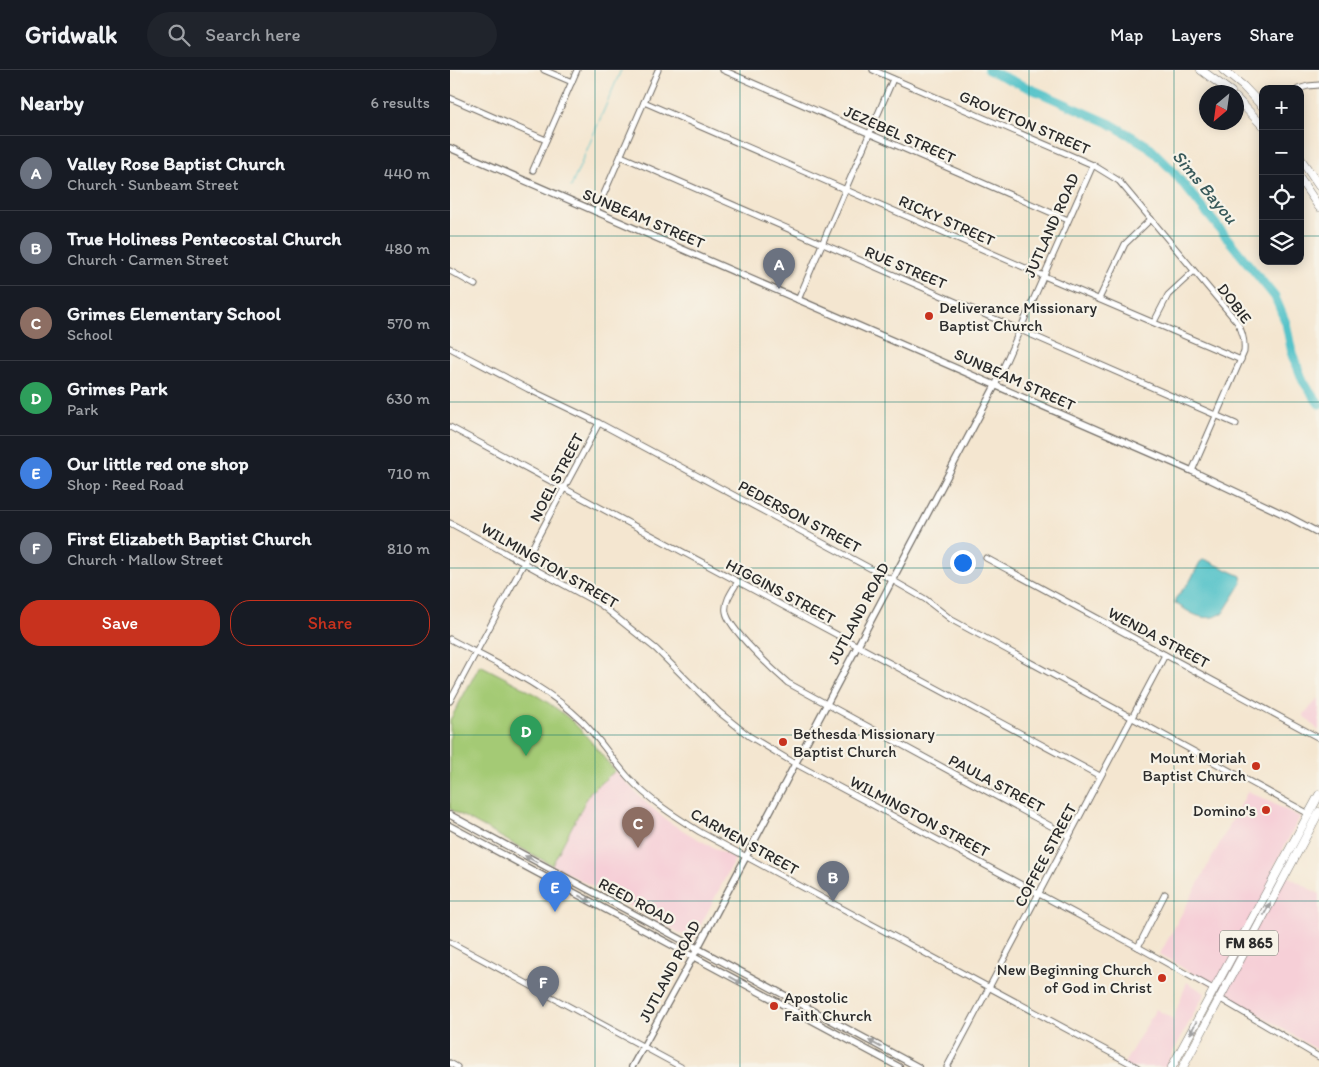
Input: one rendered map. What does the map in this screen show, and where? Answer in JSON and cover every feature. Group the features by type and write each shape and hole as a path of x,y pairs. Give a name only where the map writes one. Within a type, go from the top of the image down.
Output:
{"main road":[{"path":"1201,70 1222,85"},
{"path":"1224,70 1259,102"},
{"path":"1244,104 1259,115"},
{"path":"1304,164 1319,186"},
{"path":"1304,184 1318,202"},
{"name":"FM 865","path":"1183,1067 1287,870 1314,814 1319,795"},
{"name":"FM 865","path":"1172,1067 1278,871 1314,814"},
{"path":"1278,871 1287,870"},
{"path":"1249,925 1257,929"}],"street":[{"path":"544,70 572,82"},
{"path":"533,170 576,70"},
{"path":"596,212 658,70"},
{"name":"JEZEBEL STREET","path":"723,70 1068,220"},
{"name":"GROVETON STREET","path":"873,70 1093,165 1119,181 1151,219"},
{"path":"1217,81 1224,70"},
{"path":"798,300 893,79"},
{"path":"1304,87 1319,85"},
{"path":"450,98 546,140"},
{"name":"RICKY STREET","path":"644,102 1241,360"},
{"name":"SUNBEAM STREET","path":"450,148 1192,471 1284,514 1319,533"},
{"name":"RUE STREET","path":"622,156 1236,424"},
{"name":"JUTLAND ROAD","path":"632,1067 693,957 995,386 1093,165"},
{"path":"1099,299 1125,244 1151,219"},
{"name":"DOBIE","path":"1151,219 1242,331 1245,341 1241,360 1192,471"},
{"path":"450,271 475,285"},
{"path":"1154,322 1168,295 1194,271"},
{"name":"PEDERSON STREET","path":"450,348 528,389 599,423 892,580 925,599 952,620 1131,718 1314,814"},
{"name":"NOEL STREET","path":"450,701 599,423"},
{"name":"HIGGINS STREET","path":"450,427 1100,776"},
{"name":"WILMINGTON STREET","path":"450,522 601,606 656,649 719,712 749,736 794,763 1214,989"},
{"name":"WENDA STREET","path":"986,558 1319,738"},
{"name":"PAULA STREET","path":"737,582 728,598 726,612 731,624 767,666 788,683 1070,836"},
{"name":"CARMEN STREET","path":"450,639 550,694 583,721 627,776 651,799 700,832 1137,1067"},
{"name":"COFFEE STREET","path":"947,1067 1164,655"},
{"name":"REED ROAD","path":"450,815 918,1067"},
{"name":"REED ROAD","path":"450,826 899,1067"},
{"path":"472,837 476,830"},
{"path":"557,883 561,875"},
{"path":"1138,947 1165,894"},
{"path":"616,915 620,907"},
{"path":"450,942 681,1067"},
{"path":"764,995 768,986"},
{"path":"1214,989 1219,999 1319,1057"},
{"path":"843,1037 848,1029"},
{"path":"450,1063 457,1067"}],"shaded area":[{"path":"1319,698 1319,731 1303,715"},
{"path":"615,771 644,801 666,820 735,859 693,940 552,865 590,792"},
{"path":"1248,791 1300,817 1275,865 1289,877 1319,894 1319,1051 1160,954"},
{"path":"1187,982 1205,993 1165,1067 1122,1067 1156,1009 1173,1019"}],"green space":[{"path":"480,665 528,690 562,712 584,733 615,771 590,792 552,865 450,809 450,720"}],"water":[{"path":"1203,560 1241,576 1242,583 1223,613 1216,616 1198,616 1175,603 1175,599 1190,581"}],"waterway":[{"path":"571,187 621,70"},
{"name":"Sims Bayou","path":"988,70 1109,123 1148,146 1171,169 1275,297 1286,323 1292,353 1303,381 1319,404"}],"place":[{"name":"Valley Rose Baptist Church","path":"779,289"},
{"name":"Deliverance Missionary Baptist Church","path":"929,316"},
{"name":"Bethesda Missionary Baptist Church","path":"783,742"},
{"name":"Grimes Park","path":"526,756"},
{"name":"Mount Moriah Baptist Church","path":"1256,766"},
{"name":"Domino's","path":"1266,810"},
{"name":"Grimes Elementary School","path":"638,848"},
{"name":"True Holiness Pentecostal Church","path":"833,902"},
{"name":"Our little red one shop","path":"555,912"},
{"name":"New Beginning Church of God in Christ","path":"1162,978"},
{"name":"Apostolic Faith Church","path":"774,1006"},
{"name":"First Elizabeth Baptist Church","path":"543,1007"}]}
